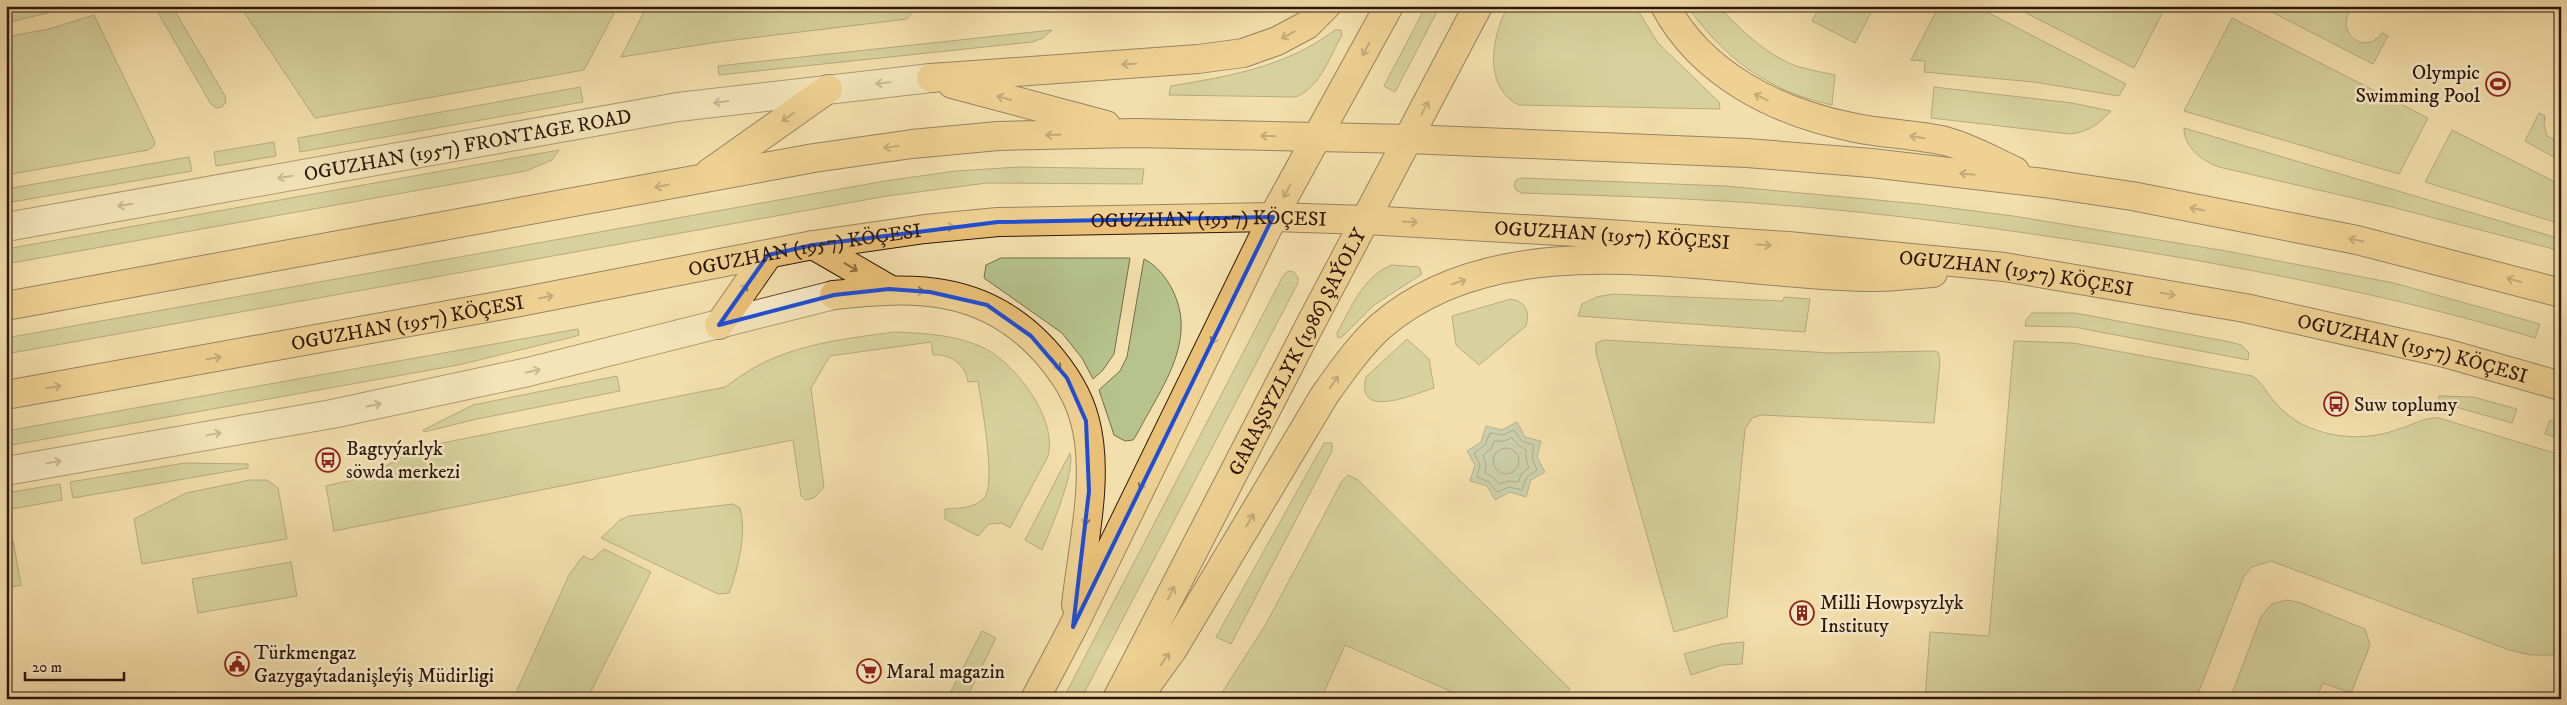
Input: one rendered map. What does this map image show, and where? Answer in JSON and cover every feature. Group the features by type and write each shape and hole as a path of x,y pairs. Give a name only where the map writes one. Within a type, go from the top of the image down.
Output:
{"main road":[{"path":"931,78 1198,59 1243,53 1277,41 1307,25 1326,6"},
{"path":"1036,699 1273,217 1389,6"},
{"name":"GARAŞSYZLYK (1986) ŞAÝOLY","path":"1117,699 1478,6"},
{"path":"1665,6 1672,20 1703,55 1733,80 1758,97 1800,113 1850,127 1946,141 2044,183"},
{"path":"931,78 1136,133"},
{"path":"702,178 828,89"},
{"path":"6,306 702,178 912,144 998,136 1136,133 1408,139 1747,153 1871,163 2044,183 2132,196 2357,240 2561,293"},
{"name":"OGUZHAN (1957) KÖÇESI","path":"6,395 768,255 813,245 925,229 998,222 1273,217 1366,220 1778,246 2004,267 2245,308 2445,353 2561,386"},
{"path":"813,245 889,289"},
{"path":"719,325 768,255"},
{"path":"1137,699 1173,649 1324,396 1343,369 1382,326 1430,293 1506,268 1566,261 1644,261 1877,277 2004,267"},
{"path":"834,296 889,289 930,292 987,305 1031,336 1067,378 1086,421 1090,468 1090,491 1073,627"}],"street":[{"name":"OGUZHAN (1957) FRONTAGE ROAD","path":"6,227 678,107 931,78"},
{"path":"6,471 332,414 528,372 834,296"}],"highlighted area":[{"path":"1273,217 1073,627 1089,491 1086,421 1067,378 1031,336 987,305 930,292 889,289 834,295 719,325 768,255 813,245 998,222"}],"green space":[{"path":"27,6 76,6 6,23 6,10"},
{"path":"154,6 172,6 225,96 226,102 222,107 216,108 211,104"},
{"path":"240,6 618,6 584,70 315,118"},
{"path":"647,6 917,6 907,19 718,42 621,57"},
{"path":"953,6 1033,6 961,11"},
{"path":"1426,6 1440,6 1395,92 1384,86"},
{"path":"1508,6 1635,6 1658,43 1719,102 1720,109 1519,105 1507,97 1499,86 1495,73 1495,45 1502,18"},
{"path":"1687,6 1718,6 1745,32 1774,55 1796,66 1835,75 1832,105 1788,91 1750,70 1717,42"},
{"path":"1820,6 1863,6 1872,11 1855,43 1812,21"},
{"path":"1939,6 1975,6 2126,84 2119,96 2034,82 1924,72 1925,61 1911,60"},
{"path":"2029,6 2166,6 2134,68 2026,13"},
{"path":"2260,6 2336,8 2357,6 2349,13 2346,21 2347,29 2351,36 2357,41 2365,43 2374,41 2382,33 2388,36 2373,64"},
{"path":"94,15 155,142 154,146 148,150 6,175 6,37 49,29"},
{"path":"2232,18 2428,118 2399,174 2184,111"},
{"path":"1052,30 1043,38 1032,42 719,75 718,66"},
{"path":"1335,30 1341,30 1342,35 1324,70 1312,86 1296,97 1169,95 1171,86 1236,74 1277,61 1316,43"},
{"path":"580,87 583,102 300,152 298,138"},
{"path":"1934,87 2072,103 2111,111 2093,127 2070,134 1931,118"},
{"path":"2539,113 2545,116 2544,124 2547,136 2561,143 2561,161 2525,141"},
{"path":"2184,128 2561,239 2561,251 2392,207 2219,167 2201,157 2191,148 2187,142"},
{"path":"2452,130 2561,185 2561,224 2425,182"},
{"path":"274,142 276,156 216,166 214,152"},
{"path":"559,150 552,160 526,171 6,264 6,249"},
{"path":"189,157 192,171 6,203 6,189"},
{"path":"1019,167 1144,169 1142,184 987,183 887,196 6,354 6,338 885,181 956,171"},
{"path":"1521,178 1725,186 1920,204 2013,216 2226,251 2394,283 2540,324 2535,338 2492,325 2316,283 2068,239 1895,216 1780,205 1672,198 1521,193 1516,190 1514,185 1516,180"},
{"path":"1001,258 1130,258 1114,354 1103,370 1093,379 1082,358 1062,333 984,278 986,265"},
{"path":"1144,259 1157,268 1170,285 1179,308 1181,327 1179,346 1165,382 1133,440 1125,441 1114,435 1099,390 1120,371 1127,357"},
{"path":"1392,265 1419,267 1422,274 1374,305 1343,336 1338,338 1337,333 1359,294 1373,277"},
{"path":"1288,271 1294,272 1298,277 1298,283 1081,699 1063,699 1283,276"},
{"path":"1613,294 1783,301 1784,297 1810,299 1805,332 1578,316 1582,304 1597,297"},
{"path":"1511,299 1520,302 1526,308 1526,326 1479,365 1456,345 1452,316"},
{"path":"2032,313 2075,313 2230,342 2241,345 2249,353 2248,360 2074,327 2025,326 2026,320"},
{"path":"578,329 579,335 573,337 458,365 6,446 6,431"},
{"path":"895,332 950,337 982,347 995,354 1008,365 1031,393 1047,425 1048,456 1010,528 1002,523 989,524 978,536 945,519 945,509 971,506 984,498 988,490 989,461 978,381 968,382 964,370 951,358 933,355 931,342 830,356 811,388 824,487 814,498 805,500 801,496 793,440 334,531 326,486 368,476 413,451 427,446 725,387 756,366 793,351 826,342"},
{"path":"1407,339 1429,359 1434,388 1401,399 1388,401 1377,401 1369,398 1365,390 1366,377"},
{"path":"1604,340 1831,353 1938,352 1940,361 1934,423 1761,415 1752,418 1745,429 1727,617 1674,632 1596,353 1596,343"},
{"path":"2014,341 2073,343 2252,376 2260,382 2277,405 2292,418 2308,427 2330,434 2353,437 2376,435 2388,433 2423,420 2439,418 2561,455 2561,655 2531,655 2509,650 2271,561 2252,567 2244,576 2196,699 2182,695 2180,699 1925,699 1930,632 1989,636"},
{"path":"617,376 620,391 477,419 424,432 423,430 473,405"},
{"path":"2439,396 2473,397 2517,409 2512,423 2438,402"},
{"path":"2550,420 2561,423 2561,439 2545,434"},
{"path":"1324,443 1332,443 1332,451 1231,644 1216,637"},
{"path":"1070,453 1071,461 1066,486 1042,550 1025,540"},
{"path":"185,463 248,464 248,468 73,498 70,482"},
{"path":"1348,475 1358,480 1570,689 1561,699 1468,699 1345,645 1321,699 1218,699 1266,624 1342,481"},
{"path":"250,480 267,480 278,488 287,539 142,564 134,519 186,493"},
{"path":"60,484 62,500 6,510 6,493"},
{"path":"733,504 740,508 742,540 736,573 729,593 718,594 601,538 620,520 629,516"},
{"path":"6,539 13,540 21,585 6,588"},
{"path":"604,549 651,572 587,699 513,699 569,575 583,556 592,560"},
{"path":"291,562 297,596 198,613 192,579"},
{"path":"2286,600 2298,602 2365,629 2370,645 2351,693 2323,683 2316,699 2230,699 2261,617 2272,604"},
{"path":"982,631 996,638 966,699 947,699"},
{"path":"1744,642 1742,664 1722,665 1691,675 1684,654 1722,644"}],"water":[{"path":"1517,422 1525,437 1541,441 1537,457 1545,472 1531,480 1526,497 1510,492 1495,500 1487,486 1470,481 1475,465 1467,451 1481,442 1486,426 1502,430"}],"place":[{"name":"Olympic Swimming Pool","path":"2498,84"},
{"name":"Suw toplumy","path":"2336,404"},
{"name":"Bagtyýarlyk söwda merkezi","path":"328,460"},
{"name":"Milli Howpsyzlyk Instituty","path":"1802,613"},
{"name":"Türkmengaz Gazygaýtadanişleýiş Müdirligi","path":"237,664"},
{"name":"Maral magazin","path":"869,671"}]}
